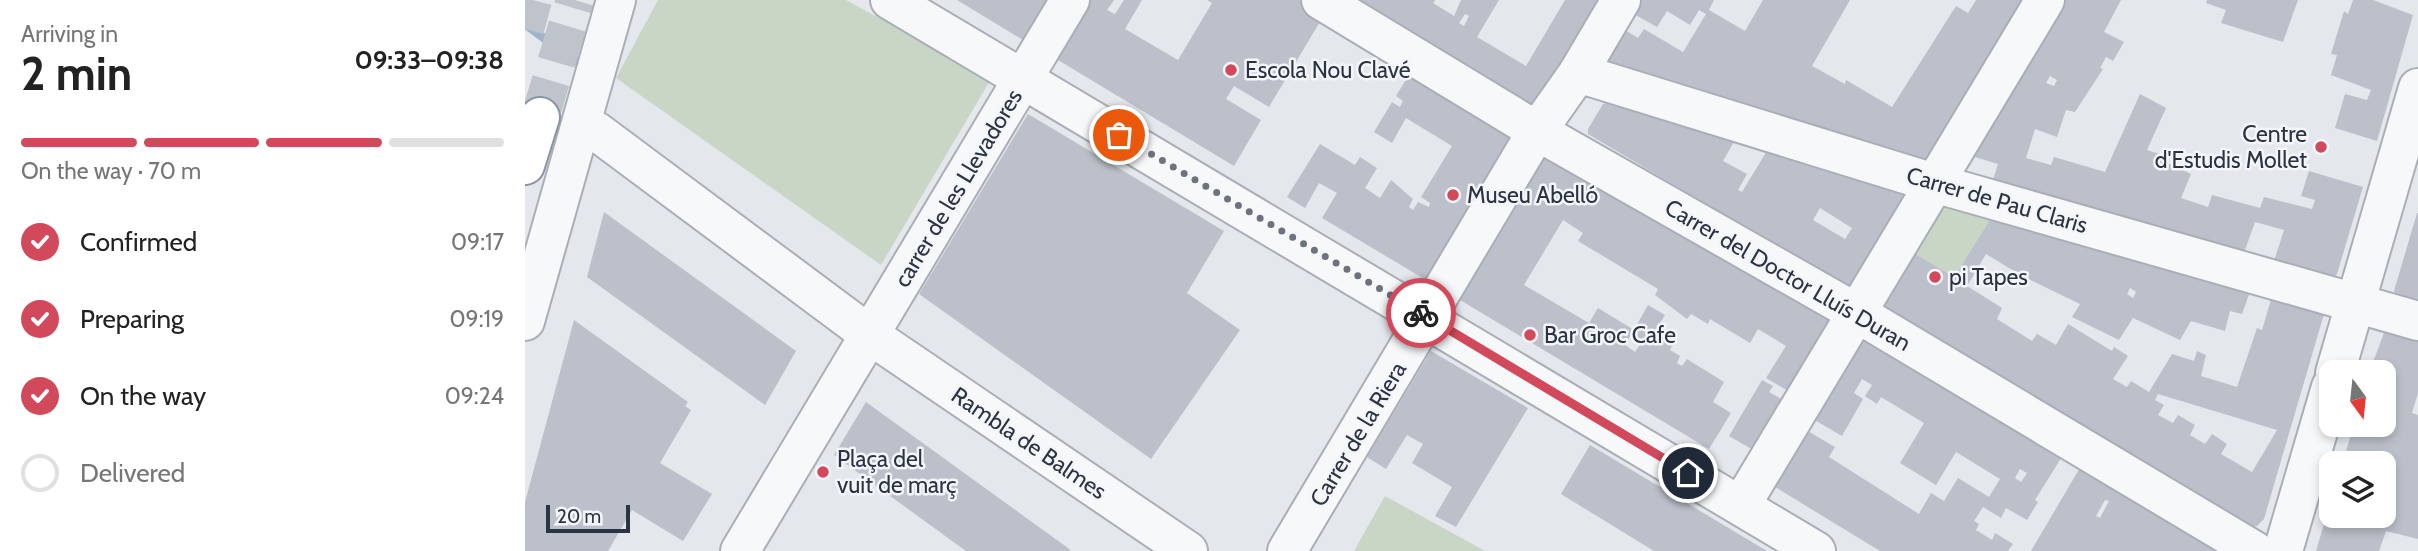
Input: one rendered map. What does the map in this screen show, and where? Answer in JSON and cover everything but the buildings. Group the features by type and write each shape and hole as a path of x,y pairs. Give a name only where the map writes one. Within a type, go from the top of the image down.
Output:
{"highway":[{"path":"525,165 540,117"}],"street":[{"path":"525,321 588,125 616,0"},
{"path":"890,0 1428,317 1816,551"},
{"name":"carrer de les Llevadores","path":"870,335 1070,0"},
{"name":"Carrer del Doctor Lluís Duran","path":"1321,0 1537,131 1855,312 2255,551"},
{"name":"Carrer de la Riera","path":"1287,551 1537,131 1578,73 1621,0"},
{"path":"1741,505 2045,0"},
{"name":"Carrer de Pau Claris","path":"1578,73 1934,183 2418,321"},
{"path":"2339,360 2418,88"},
{"name":"Rambla de Balmes","path":"588,125 870,335 1188,551"},
{"path":"740,551 870,335"},
{"path":"2283,551 2319,428"}],"green space":[{"path":"658,0 846,0 991,79 881,265 616,78"},
{"path":"1944,202 1993,215 1954,277 1912,252"},
{"path":"1385,496 1485,551 1354,551"}],"waterway":[{"path":"525,24 575,61"}],"tunnel":[{"path":"525,29 533,0"},
{"path":"540,117 575,0"}],"way so far":[{"path":"1119,135 1421,313"}],"place":[{"name":"Escola Nou Clavé","path":"1231,70"},
{"name":"Centre d'Estudis Mollet","path":"2321,147"},
{"name":"Museu Abelló","path":"1453,195"},
{"name":"pi Tapes","path":"1935,277"},
{"name":"Bar Groc Cafe","path":"1530,335"},
{"name":"Plaça del vuit de març","path":"823,472"}],"route":[{"path":"1421,313 1688,473"}]}
